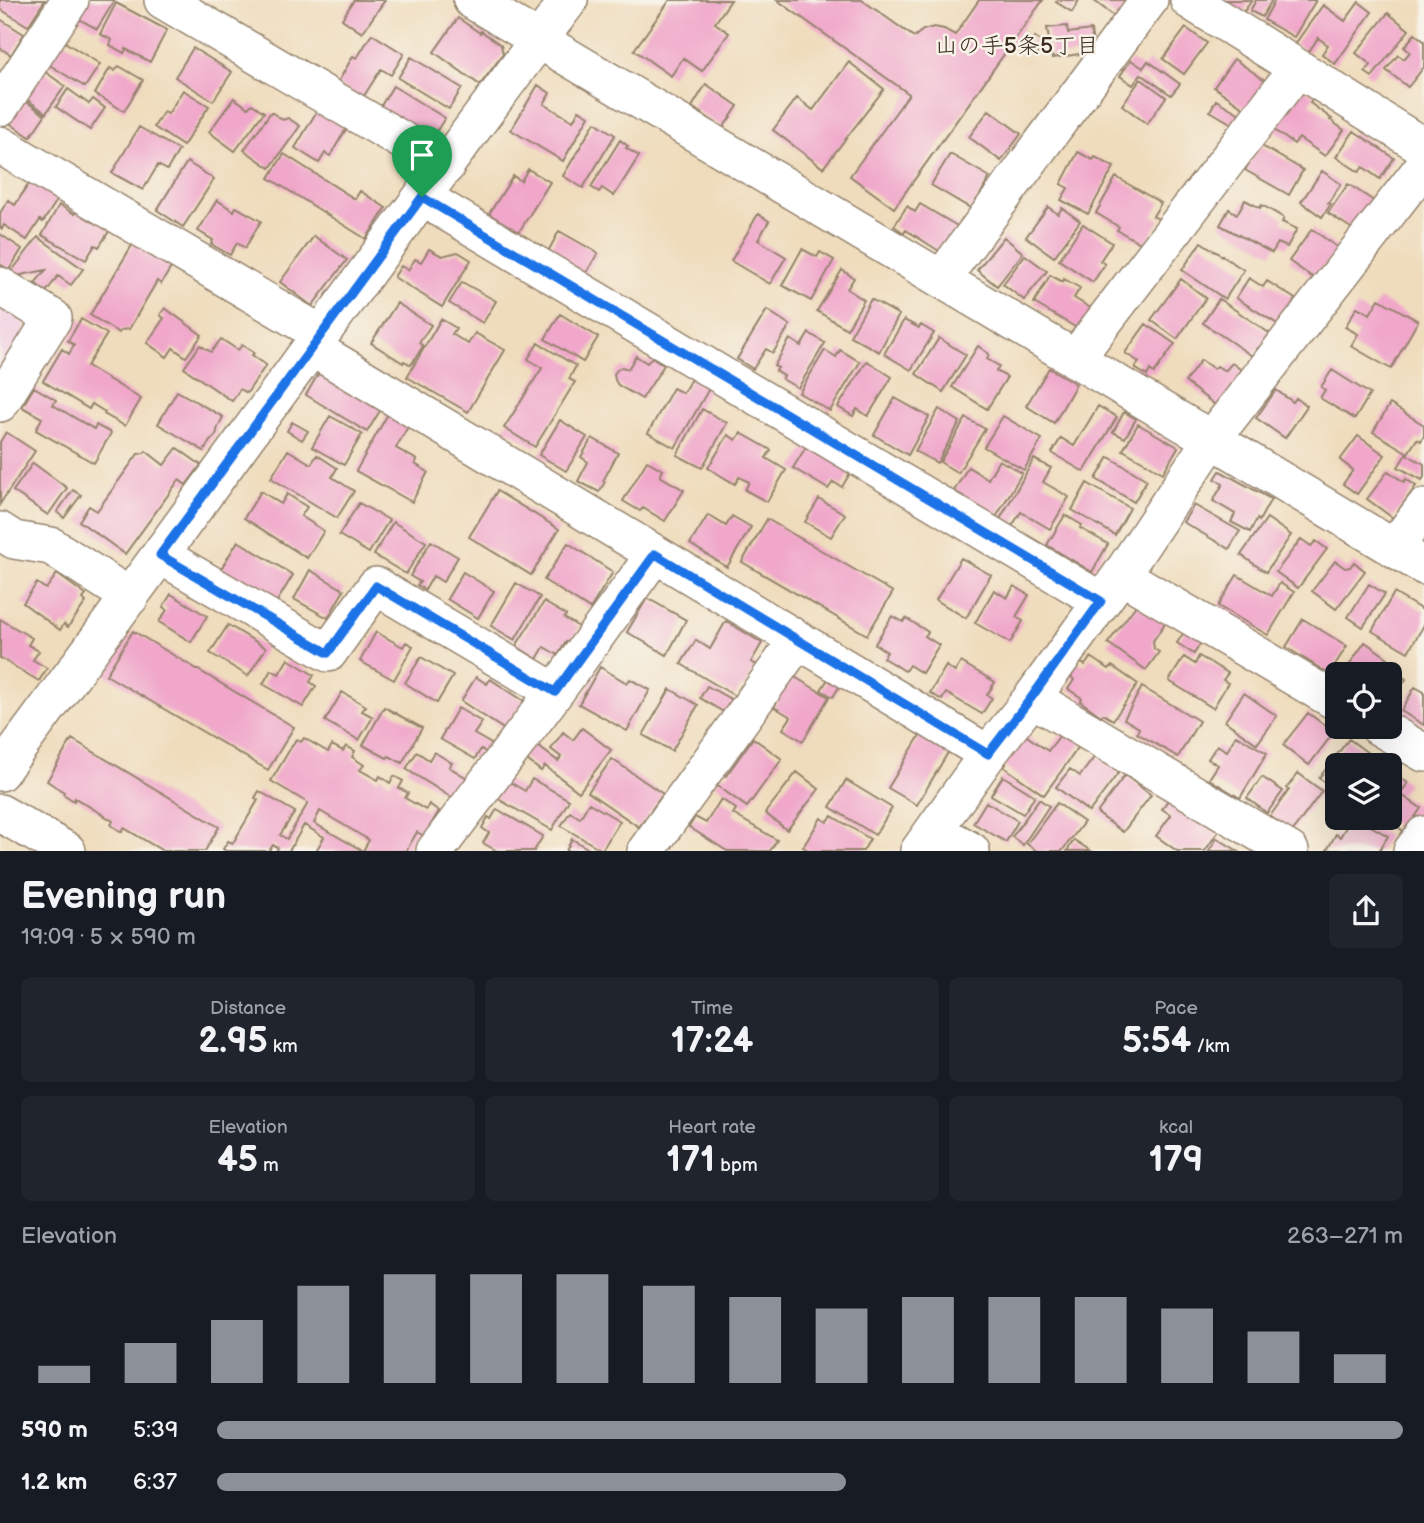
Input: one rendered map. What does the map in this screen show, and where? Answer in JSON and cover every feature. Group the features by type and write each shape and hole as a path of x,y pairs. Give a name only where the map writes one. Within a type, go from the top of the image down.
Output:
{"street":[{"path":"0,107 70,0"},
{"path":"163,0 446,166"},
{"path":"472,0 1409,557 1424,508"},
{"path":"0,772 569,0"},
{"path":"942,278 1149,0"},
{"path":"1189,0 1424,147"},
{"path":"1075,359 1298,68"},
{"path":"0,145 655,554 988,754"},
{"path":"971,851 927,840 1111,588 1212,439 1424,166"},
{"path":"422,197 1111,588 1325,696"},
{"path":"0,286 53,318 0,403"},
{"path":"0,531 14,540 51,546 130,597"},
{"path":"435,851 655,554"},
{"path":"160,555 328,653 376,586 555,692"},
{"path":"646,851 798,640"},
{"path":"1031,698 1290,851"},
{"path":"1400,739 1424,753"},
{"path":"0,813 67,851"},
{"path":"1412,851 1424,835"}],"shaded area":[{"path":"0,305 23,319 26,333 0,373"}],"building":[{"path":"0,0 45,0 28,26 0,9"},
{"path":"86,0 115,0 97,29 75,17"},
{"path":"354,0 385,0 362,33 342,19"},
{"path":"670,0 731,0 715,23 729,33 702,71 683,58 671,76 634,50"},
{"path":"777,0 862,0 914,37 923,30 934,27 955,35 979,0 1043,0 894,208 850,176 909,94"},
{"path":"1079,0 1072,12 1056,2"},
{"path":"1093,0 1131,0 1117,18"},
{"path":"1224,0 1252,0 1242,14"},
{"path":"1256,0 1272,0 1262,17 1250,11"},
{"path":"1275,0 1316,0 1294,37 1264,20"},
{"path":"1359,2 1372,12 1335,64 1322,54 1328,45 1318,38 1308,53 1295,44 1323,5 1345,21"},
{"path":"116,3 167,30 150,62 126,49 124,53 110,45 112,40 100,34"},
{"path":"1388,13 1409,30 1372,77 1365,72 1371,65 1356,53"},
{"path":"458,18 501,45 503,54 480,85 434,52"},
{"path":"0,19 24,34 11,55 0,48"},
{"path":"1067,26 1068,33 1091,30 1094,52 1052,58 1047,28"},
{"path":"1186,28 1207,43 1184,74 1163,59"},
{"path":"372,34 404,54 391,75 381,69 362,99 337,84 353,56 357,58"},
{"path":"1415,34 1424,41 1424,67 1408,87 1386,70 1398,55 1404,59 1410,52 1404,47"},
{"path":"1035,37 1044,43 1038,54 1029,48"},
{"path":"63,41 100,64 85,87 48,64"},
{"path":"193,48 232,72 213,101 175,77"},
{"path":"411,57 462,88 449,109 398,78"},
{"path":"1234,59 1269,83 1249,111 1214,87"},
{"path":"1131,60 1143,68 1148,61 1180,84 1171,95 1141,74 1133,85 1120,76"},
{"path":"849,62 884,89 823,168 773,130 797,98 813,110"},
{"path":"119,66 143,80 124,111 95,94 110,68 115,71"},
{"path":"41,69 65,86 46,113 22,96"},
{"path":"1141,79 1166,97 1147,124 1122,105"},
{"path":"706,84 738,106 723,128 692,107"},
{"path":"538,85 550,93 544,104 573,121 579,110 589,116 563,161 511,130"},
{"path":"393,86 445,118 430,141 379,109"},
{"path":"1304,88 1315,96 1310,103 1344,130 1325,156 1299,138 1294,144 1274,130"},
{"path":"68,89 89,104 93,99 105,108 90,130 56,107"},
{"path":"183,90 209,106 183,146 154,127 164,111 168,114"},
{"path":"21,98 45,115 30,137 5,120"},
{"path":"234,98 248,108 252,104 264,112 235,151 209,132"},
{"path":"1216,100 1240,114 1234,125 1210,111"},
{"path":"320,106 349,124 330,156 325,153 319,163 295,148"},
{"path":"989,110 1021,134 1001,161 969,137"},
{"path":"271,112 300,126 270,168 244,150"},
{"path":"595,122 615,135 583,188 563,176"},
{"path":"139,127 179,150 167,170 158,165 143,190 112,173"},
{"path":"1354,131 1394,158 1380,179 1363,167 1359,172 1336,157"},
{"path":"620,140 628,146 626,148 639,156 614,196 602,188 599,192 591,187"},
{"path":"1260,145 1303,170 1289,195 1245,170"},
{"path":"1078,152 1114,167 1088,214 1061,200 1068,188 1061,184"},
{"path":"284,154 355,199 360,191 386,208 366,239 269,178"},
{"path":"950,154 990,177 972,209 931,185"},
{"path":"187,162 214,179 183,227 157,210"},
{"path":"528,169 550,182 519,232 489,214 513,176 521,181"},
{"path":"1322,171 1341,184 1322,217 1301,202"},
{"path":"1116,177 1161,203 1153,216 1160,220 1144,245 1117,230 1119,227 1096,213"},
{"path":"32,179 59,197 27,240 4,225 2,229 0,227 0,213 8,200 15,205"},
{"path":"1348,184 1374,201 1354,230 1328,213"},
{"path":"217,200 234,211 236,207 261,221 245,248 237,243 230,255 211,244 213,240 198,231"},
{"path":"1245,200 1260,208 1262,205 1284,218 1282,222 1297,229 1287,247 1278,243 1272,253 1220,225 1229,209 1237,214"},
{"path":"920,204 964,230 947,256 906,230 904,233 894,226 907,206 915,212"},
{"path":"59,205 75,214 78,208 111,228 99,247 95,245 86,260 42,235"},
{"path":"1048,207 1058,214 1062,208 1080,221 1054,257 1026,237"},
{"path":"758,214 769,221 758,240 786,257 770,284 731,261"},
{"path":"1083,224 1112,243 1100,261 1105,264 1093,282 1059,260"},
{"path":"1312,229 1338,248 1315,279 1289,261"},
{"path":"559,231 598,253 582,280 544,259"},
{"path":"0,234 22,249 9,270 0,264"},
{"path":"314,236 347,260 312,306 280,282"},
{"path":"38,237 83,269 71,285 58,276 46,292 35,283 46,270 16,276 11,272"},
{"path":"1004,237 1023,253 997,286 977,270"},
{"path":"134,242 172,266 161,284 157,281 129,329 119,333 90,315"},
{"path":"1201,242 1244,270 1225,299 1182,270"},
{"path":"429,249 442,256 458,252 471,260 442,307 394,277 401,266 408,270 415,259 421,262"},
{"path":"802,249 817,257 820,252 834,260 811,301 782,285"},
{"path":"1025,255 1047,271 1024,300 1003,284"},
{"path":"842,270 854,278 847,289 864,300 847,329 817,311"},
{"path":"1050,275 1080,288 1074,298 1094,310 1082,331 1034,303"},
{"path":"1249,278 1263,287 1267,281 1300,302 1284,328 1236,298"},
{"path":"1181,279 1206,298 1177,339 1151,320"},
{"path":"462,282 496,301 483,323 449,303"},
{"path":"871,299 899,315 879,352 850,336"},
{"path":"1219,299 1275,337 1265,353 1258,348 1252,356 1203,323"},
{"path":"1379,299 1418,321 1391,369 1351,346 1358,334 1345,327 1357,307 1370,314"},
{"path":"397,303 431,325 419,343 423,346 411,365 404,361 403,363 371,343"},
{"path":"165,308 202,335 186,357 173,348 167,357 147,343 164,318 160,315"},
{"path":"767,310 790,325 773,353 766,349 753,369 737,359"},
{"path":"560,314 598,337 583,362 545,339"},
{"path":"81,319 107,334 87,366 141,399 125,426 92,404 89,409 43,381 62,349 69,354 74,345 68,341"},
{"path":"441,319 456,328 452,334 468,344 475,333 505,350 468,412 407,377"},
{"path":"904,320 919,328 921,325 934,333 911,370 884,354"},
{"path":"1146,324 1175,344 1154,373 1150,370 1147,376 1135,368 1139,362 1125,353"},
{"path":"809,333 825,343 798,388 782,379 784,376 776,371 778,368 774,366 790,339 801,346"},
{"path":"939,338 966,355 943,392 916,374"},
{"path":"221,339 238,350 242,345 266,365 247,393 240,389 232,401 184,368 200,345 211,352"},
{"path":"538,343 576,366 569,379 575,382 535,447 504,428 542,368 528,359"},
{"path":"978,346 989,354 987,359 999,366 996,371 1007,377 987,409 952,387"},
{"path":"825,350 836,357 840,350 860,362 830,411 799,393"},
{"path":"636,356 647,363 652,357 664,365 642,399 618,385 614,374 622,367 628,369"},
{"path":"1201,360 1214,369 1217,366 1225,371 1232,363 1248,375 1222,410 1185,382"},
{"path":"867,361 892,377 868,416 857,409 853,416 838,407"},
{"path":"1049,368 1076,384 1054,423 1026,406"},
{"path":"321,369 386,401 367,432 306,395"},
{"path":"1332,370 1370,394 1355,419 1320,398 1325,390 1321,387"},
{"path":"692,377 710,387 675,448 648,433 673,388 683,393"},
{"path":"34,387 56,400 53,405 94,429 96,425 111,433 94,463 36,430 42,418 22,407"},
{"path":"1276,390 1293,402 1296,398 1307,406 1285,438 1256,418"},
{"path":"177,391 223,417 216,435 204,451 158,424"},
{"path":"895,398 929,417 908,455 874,435"},
{"path":"1390,404 1424,425 1424,436 1421,441 1417,439 1408,453 1373,432"},
{"path":"1098,406 1117,417 1084,472 1052,453 1061,438 1074,446"},
{"path":"702,409 727,423 702,468 677,455"},
{"path":"939,409 960,422 937,463 915,451"},
{"path":"390,410 411,421 396,448 417,460 415,464 428,472 412,502 356,471"},
{"path":"1124,412 1136,419 1125,438 1113,432"},
{"path":"330,416 362,434 344,465 312,447"},
{"path":"1003,416 1042,439 1024,470 984,447"},
{"path":"966,418 985,429 958,473 940,462"},
{"path":"560,420 587,437 566,471 539,455"},
{"path":"292,422 308,431 302,440 287,431"},
{"path":"1138,424 1178,447 1163,473 1123,450"},
{"path":"6,432 35,451 0,504 0,442"},
{"path":"741,433 771,450 766,458 786,470 767,502 745,490 749,482 739,477 735,484 708,468 728,435 736,440"},
{"path":"1358,436 1385,455 1357,494 1343,484 1353,470 1340,460"},
{"path":"592,438 618,453 599,492 578,481 588,462 581,457"},
{"path":"809,442 853,468 842,487 833,482 828,489 793,468"},
{"path":"177,448 201,465 186,485 179,480 125,554 79,521 89,506 97,511 138,454 146,451 164,465"},
{"path":"288,450 311,464 317,455 337,468 332,477 354,491 337,518 271,478"},
{"path":"1406,454 1424,464 1422,480 1398,467"},
{"path":"1109,457 1147,480 1134,502 1096,479"},
{"path":"1034,459 1051,468 1043,482 1069,497 1050,529 1021,512 1012,526 1000,519"},
{"path":"999,460 1022,473 995,519 954,491 968,467 988,479"},
{"path":"647,461 663,470 660,476 684,490 665,521 643,508 640,511 623,501"},
{"path":"33,463 67,488 48,515 13,491"},
{"path":"1220,471 1271,499 1250,532 1231,522 1235,514 1213,501 1223,484 1215,479"},
{"path":"1388,471 1404,482 1406,479 1416,486 1393,518 1367,499"},
{"path":"1087,483 1130,508 1115,535 1072,510"},
{"path":"73,490 81,495 64,518 57,512"},
{"path":"261,491 281,504 287,494 307,507 301,516 324,531 307,558 244,518"},
{"path":"497,491 559,529 531,575 469,537"},
{"path":"819,499 845,514 831,537 805,522"},
{"path":"359,503 389,520 369,553 339,535"},
{"path":"1194,505 1240,531 1229,549 1183,522"},
{"path":"708,515 726,526 732,516 751,527 727,567 690,544"},
{"path":"1065,515 1082,525 1080,528 1108,544 1092,572 1047,545"},
{"path":"1267,518 1291,535 1266,572 1241,555"},
{"path":"767,519 893,592 867,635 742,562"},
{"path":"393,522 426,542 406,574 374,555"},
{"path":"1301,539 1311,546 1316,541 1327,549 1298,588 1276,572"},
{"path":"238,541 293,575 276,603 221,569"},
{"path":"431,541 458,557 443,582 433,576 425,590 417,585 420,582 410,576"},
{"path":"568,543 613,572 590,609 544,580"},
{"path":"961,558 991,575 966,618 936,600"},
{"path":"1335,561 1345,568 1354,562 1365,571 1336,609 1312,591"},
{"path":"310,570 344,590 328,618 294,599"},
{"path":"463,572 494,591 478,618 447,599"},
{"path":"57,574 86,595 83,599 86,602 68,627 64,624 60,630 23,603 37,583 46,589"},
{"path":"1237,575 1272,596 1280,583 1294,592 1268,635 1218,606"},
{"path":"516,583 540,597 515,640 491,626"},
{"path":"1369,584 1385,594 1363,627 1348,617"},
{"path":"1014,586 1029,595 1016,617 1023,621 1010,643 975,623 994,590 1007,598"},
{"path":"1394,593 1424,611 1424,625 1408,652 1372,631"},
{"path":"171,594 207,616 191,642 159,622 167,610 163,607"},
{"path":"647,598 686,620 667,655 627,632"},
{"path":"544,602 566,615 564,618 579,627 569,644 566,642 558,655 544,647 537,659 516,646"},
{"path":"1137,604 1165,623 1153,641 1154,649 1159,652 1146,670 1108,643"},
{"path":"892,616 903,622 906,618 928,632 925,636 939,645 922,673 909,665 905,671 883,658 887,652 875,644"},
{"path":"0,619 32,638 28,645 39,651 33,660 47,668 39,681 0,658"},
{"path":"1303,619 1347,646 1337,662 1325,662 1325,671 1286,647"},
{"path":"726,621 762,643 751,662 757,665 735,696 681,664 696,640 710,649"},
{"path":"1190,623 1207,633 1194,654 1177,643"},
{"path":"228,625 266,648 248,676 210,653"},
{"path":"133,631 294,727 268,770 106,675"},
{"path":"376,632 403,647 406,642 413,646 394,680 360,661"},
{"path":"1365,642 1388,658 1385,662 1351,662"},
{"path":"1199,656 1228,673 1223,680 1228,683 1213,708 1169,681 1184,657 1195,664"},
{"path":"421,657 453,676 437,703 405,683"},
{"path":"1091,657 1109,669 1112,666 1138,684 1113,720 1103,714 1101,716 1068,689 1074,680 1070,671 1075,664 1085,665"},
{"path":"288,659 314,675 310,682 316,686 303,707 263,684 271,670 279,674"},
{"path":"961,662 995,682 987,695 992,698 982,714 946,693 942,700 930,693 946,666 955,672"},
{"path":"600,667 627,683 630,679 650,690 627,731 579,704"},
{"path":"834,670 845,677 833,697 821,690"},
{"path":"791,675 829,697 803,741 783,729 791,717 774,707"},
{"path":"476,677 487,684 490,679 524,701 505,730 461,701"},
{"path":"707,686 734,701 727,714 700,698"},
{"path":"1142,687 1199,721 1178,757 1137,733 1139,728 1124,719"},
{"path":"1415,687 1424,692 1424,725 1402,709"},
{"path":"670,689 698,705 672,751 643,735"},
{"path":"342,692 366,706 362,711 373,717 359,740 325,721"},
{"path":"1244,693 1277,716 1257,744 1225,721"},
{"path":"384,707 422,728 402,763 363,745"},
{"path":"458,708 482,722 474,734 493,745 487,753 481,749 475,759 440,739"},
{"path":"1308,713 1325,725 1325,739 1329,739 1309,765 1283,745"},
{"path":"1067,726 1085,738 1044,795 1004,767 1006,764 1000,760 1021,732 1048,751"},
{"path":"925,727 953,744 917,805 888,788"},
{"path":"582,728 611,750 579,792 545,766 541,771 522,756 532,742 558,761 561,757 551,749 563,732 573,740"},
{"path":"1236,735 1267,753 1240,798 1209,779 1218,765 1208,759 1217,745 1227,751"},
{"path":"304,738 328,752 332,745 343,751 346,746 355,751 352,757 364,765 360,770 378,780 380,776 390,783 394,776 403,781 399,788 408,793 405,798 426,810 429,804 439,811 424,836 417,832 406,851 363,851 316,851 324,837 304,825 289,851 276,851 278,848 273,845 269,851 223,849 228,841 233,843 258,800 255,798 259,791 295,812 280,835 287,839 308,803 271,781 296,739 301,742","holes":["320,811 369,840 363,851 314,823"]},
{"path":"753,738 782,759 747,807 715,784 723,774 726,776"},
{"path":"72,739 219,827 205,851 163,851 124,828 122,832 111,825 113,821 75,798 74,801 47,781"},
{"path":"1349,739 1368,753 1338,753"},
{"path":"417,752 429,760 434,752 452,763 449,767 467,778 454,799 406,769"},
{"path":"1096,755 1119,772 1089,812 1056,787 1070,769 1080,776"},
{"path":"612,759 663,794 639,827 588,792"},
{"path":"1325,770 1325,782 1319,778"},
{"path":"797,772 819,789 787,830 765,813"},
{"path":"1298,773 1322,791 1292,832 1270,816"},
{"path":"1125,775 1151,795 1123,832 1097,813"},
{"path":"1003,776 1035,796 1023,814 991,795"},
{"path":"1262,777 1283,791 1267,813 1247,798"},
{"path":"503,778 525,791 532,779 569,800 552,830 493,796"},
{"path":"1402,779 1408,783 1402,791"},
{"path":"846,780 892,808 875,835 830,807"},
{"path":"1402,795 1421,808 1405,832 1402,830"},
{"path":"1170,797 1222,826 1205,851 1177,851 1156,836 1171,815 1162,809"},
{"path":"721,799 736,809 733,814 777,840 770,851 727,851 689,827 695,817 706,823"},
{"path":"1039,799 1049,806 1023,845 1012,837"},
{"path":"986,802 1018,821 1006,842 973,823"},
{"path":"589,803 620,821 602,850 561,826 570,812 580,818"},
{"path":"1057,803 1084,822 1062,851 1037,851 1027,844"},
{"path":"497,809 543,836 534,851 497,851 483,843 489,833 482,828 488,817 491,819"},
{"path":"832,816 870,839 863,851 810,851 803,847 821,818 827,822"},
{"path":"1344,830 1378,830 1388,836 1379,851 1327,850 1336,834 1340,837"},
{"path":"1217,838 1238,851 1209,851"},
{"path":"572,839 592,851 566,851"},
{"path":"1074,840 1091,851 1067,851"}],"district":[{"name":"山の手5条5丁目","path":"1017,45"}],"route":[{"path":"422,197 1101,601 988,754 655,554 555,692 376,586 328,653 160,555 422,197"}]}
